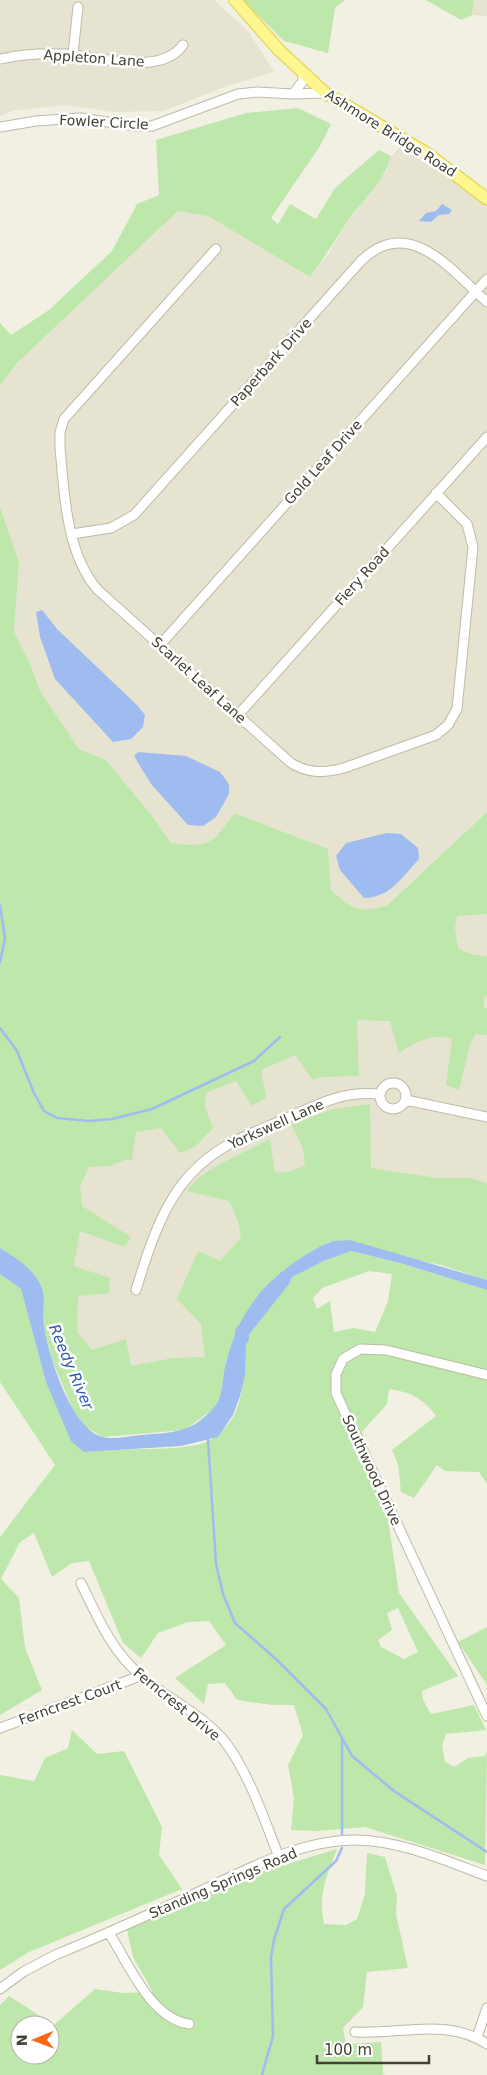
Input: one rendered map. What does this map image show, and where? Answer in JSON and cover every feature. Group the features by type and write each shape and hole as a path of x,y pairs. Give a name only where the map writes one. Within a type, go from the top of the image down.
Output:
{"main road":[{"name":"Ashmore Bridge Road","path":"236,0 279,50 325,93 428,154 487,199"}],"street":[{"path":"73,54 78,7"},
{"name":"Appleton Lane","path":"0,59 39,54 73,54 126,62 158,61 171,56 183,45"},
{"path":"293,94 302,82 304,73"},
{"name":"Fowler Circle","path":"0,127 73,118 135,126 152,126 238,94 257,92 325,93"},
{"name":"Paperbark Drive","path":"72,534 111,528 134,515 369,253 383,246 400,243 425,248 487,302"},
{"name":"Scarlet Leaf Lane","path":"216,249 64,420 60,432 60,447 72,534 78,558 92,582 291,763 305,770 322,773 344,768 436,735 448,725 459,701 473,547 467,524 436,493"},
{"name":"Gold Leaf Drive","path":"160,644 487,279"},
{"name":"Fiery Road","path":"238,715 487,437"},
{"path":"397,1083 404,1088 406,1100 399,1108 391,1109 383,1105 379,1094 384,1086 397,1083"},
{"name":"Yorkswell Lane","path":"136,1290 153,1233 162,1214 190,1175 209,1159 235,1141 336,1097 361,1092 379,1094"},
{"path":"406,1100 487,1117"},
{"name":"Southwood Drive","path":"487,1375 386,1350 367,1348 355,1351 343,1359 335,1382 336,1392 487,1716"},
{"name":"Ferncrest Drive","path":"81,1583 114,1647 140,1676 208,1725 226,1743 249,1786 279,1856"},
{"name":"Ferncrest Court","path":"0,1728 140,1676"},
{"name":"Standing Springs Road","path":"0,1989 35,1965 279,1856 330,1842 382,1842 431,1855 487,1876"},
{"path":"109,1933 158,2009 171,2019 189,2024"},
{"path":"477,2037 487,2008"},
{"path":"355,2032 461,2030 487,2044"}],"shaded area":[{"path":"0,0 214,0 249,32 274,72 224,87 163,111 115,112 66,105 12,111 0,116"},
{"path":"474,0 487,0 487,16 472,15"},
{"path":"401,146 473,195 487,208 487,812 385,906 363,912 347,904 234,813 217,837 196,847 171,843 153,817 106,760 79,749 40,691 30,663 14,631 19,562 0,507 0,386 17,363 178,211 208,216 310,277 329,253 347,222 387,171 391,156"},
{"path":"487,846 487,1211 349,1199 209,1372 125,1385 73,1341 47,1213 128,1112"}],"green space":[{"path":"243,0 345,0 335,8 328,53 284,41"},
{"path":"426,0 474,0 472,15 461,20"},
{"path":"298,108 331,124 320,146 271,218 278,224 290,204 316,219 335,188 379,150 391,156 388,166 378,183 342,229 310,277 208,216 178,211 17,363 0,386 0,323 11,335 49,310 112,251 137,204 159,195 156,140 246,113"},
{"path":"0,507 19,562 14,631 30,663 40,691 79,749 106,760 153,817 171,843 202,844 215,837 234,813 328,849 331,890 350,906 368,909 386,906 487,812 487,914 457,916 455,928 458,949 475,955 487,956 487,996 484,998 484,1008 487,1008 487,1035 475,1034 470,1045 459,1090 446,1085 452,1039 444,1037 430,1038 418,1042 399,1053 390,1021 357,1020 359,1076 321,1077 313,1080 295,1055 261,1070 266,1098 252,1106 236,1081 206,1093 205,1107 213,1128 195,1147 180,1153 161,1128 136,1132 132,1160 125,1160 109,1166 89,1167 80,1187 82,1206 131,1237 125,1247 80,1231 74,1266 110,1278 109,1293 78,1296 77,1332 92,1350 126,1339 131,1366 173,1358 205,1357 201,1324 177,1299 198,1251 220,1261 241,1238 238,1221 229,1201 187,1191 202,1175 213,1168 270,1139 275,1173 292,1171 305,1165 303,1149 291,1124 334,1109 370,1104 371,1168 436,1178 471,1178 487,1183 487,1280 441,1265 329,1242 310,1252 257,1296 226,1361 222,1392 214,1409 184,1430 103,1437 86,1427 74,1412 53,1362 43,1326 41,1286 10,1254 0,1248"},
{"path":"351,1251 399,1263 487,1290 487,1484 479,1472 445,1471 437,1465 414,1498 401,1492 398,1464 392,1450 436,1416 426,1404 410,1394 389,1389 387,1404 362,1432 383,1485 399,1593 458,1676 422,1691 423,1700 431,1714 474,1705 486,1730 446,1734 442,1746 445,1762 454,1767 468,1758 485,1756 487,1751 485,1865 365,1827 316,1831 291,1830 294,1798 288,1765 303,1735 294,1705 272,1705 237,1700 225,1683 208,1684 204,1704 175,1678 226,1645 209,1621 188,1622 158,1633 141,1658 123,1643 89,1561 72,1563 52,1577 34,1533 20,1542 1,1579 19,1598 25,1648 42,1690 0,1715 0,1537 55,1465 0,1382 0,1274 21,1289 46,1382 84,1452 164,1448 200,1444 208,1441 225,1429 235,1413 241,1396 249,1323 257,1307 276,1288 288,1280 313,1266","holes":["369,1271 392,1274 388,1301 375,1332 354,1328 334,1332 330,1301 317,1309 313,1298 322,1288","398,1608 418,1652 404,1659 381,1647 378,1640 392,1630 387,1613"]},
{"path":"487,1627 487,1685 458,1642"},
{"path":"72,1730 97,1754 124,1751 162,1827 159,1855 182,1889 29,1952 0,1970 0,1775 34,1781 45,1758 68,1748"},
{"path":"337,1849 324,1886 322,1913 324,1924 346,1925 357,1919 365,1894 367,1853 385,1857 397,1896 396,1914 408,1968 367,1972 363,2007 343,2028 346,2044 381,2042 383,2074 385,2075 0,2075 0,2005 9,1996 38,2015 10,2015 10,2065 60,2065 60,2020 95,1989 123,1993 153,1992 133,1957 127,1930 245,1877"}],"water":[{"path":"442,204 452,210 449,214 439,215 431,222 419,221 426,213 436,211"},
{"path":"42,610 57,629 137,705 145,715 143,727 131,739 113,742 55,679 40,637 36,612"},
{"path":"138,752 186,756 220,772 229,784 229,794 216,817 203,826 188,825 151,784 134,756"},
{"path":"387,833 401,834 418,848 419,859 389,890 373,897 364,898 340,870 336,856 346,843"},
{"name":"Reedy River","path":"350,1240 487,1280 487,1290 400,1263 351,1251 324,1261 294,1276 257,1307 249,1323 245,1375 233,1415 218,1437 181,1446 84,1452 71,1441 46,1382 21,1289 0,1274 0,1248 18,1259 34,1274 43,1291 43,1322 56,1372 63,1390 81,1421 91,1431 103,1437 122,1438 180,1430 188,1428 202,1419 216,1405 219,1399 227,1359 235,1335 246,1312 262,1291 279,1274 310,1252 330,1242"}],"waterway":[{"path":"0,905 5,939 0,962"},
{"path":"0,1028 17,1051 34,1093 44,1111 57,1118 88,1121 112,1119 152,1109 254,1061 280,1037"},
{"name":"Reedy River","path":"242,1338 242,1332 284,1279"},
{"path":"208,1440 216,1564 223,1594 235,1623 278,1661 326,1709 352,1756 394,1791 487,1852"},
{"path":"342,1740 342,1834"},
{"path":"262,2075 273,2036 271,1957 274,1940 284,1909 336,1861 342,1848"}]}
